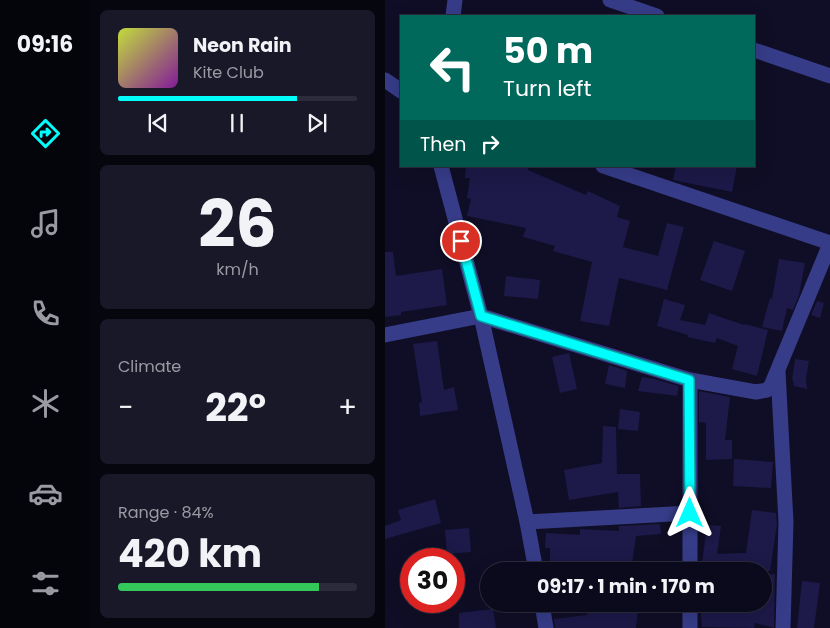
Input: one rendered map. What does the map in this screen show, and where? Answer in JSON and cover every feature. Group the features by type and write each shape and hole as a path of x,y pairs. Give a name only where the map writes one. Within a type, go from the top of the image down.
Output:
{"street":[{"path":"453,15 455,0"},
{"path":"610,0 654,15"},
{"path":"755,50 830,76"},
{"path":"385,80 400,90"},
{"path":"441,167 481,316 534,562"},
{"path":"385,335 481,316 689,380 757,392 767,390 771,386 830,243 606,167"},
{"path":"778,369 786,522 783,628"},
{"path":"689,380 690,562"},
{"path":"527,522 690,513"},
{"path":"543,612 546,628"},
{"path":"690,612 690,628"}],"building":[{"path":"466,167 529,167 528,170 586,195 588,191 620,206 617,217 630,221 623,247 658,256 667,223 684,227 667,290 619,278 609,326 580,321 592,262 553,251 555,246 523,237 526,228 467,216 471,199 467,198 470,178 465,178"},
{"path":"676,167 737,167 732,192 673,180"},
{"path":"714,241 745,251 732,291 700,280"},
{"path":"385,252 393,252 396,276 442,269 447,305 401,312 401,315 385,317"},
{"path":"779,259 805,263 799,295 793,310 787,308 782,331 762,327 770,298 772,299"},
{"path":"506,276 540,280 538,299 504,296"},
{"path":"664,299 685,305 680,320 705,325 709,313 744,325 768,330 757,376 732,369 738,346 717,338 715,343 687,337 688,335 657,326"},
{"path":"817,301 824,303 820,318 811,315"},
{"path":"437,341 444,390 454,387 458,410 420,416 419,403 422,402 413,344"},
{"path":"569,353 577,389 560,393 552,357"},
{"path":"795,359 809,361 806,378 807,389 794,386 792,380"},
{"path":"609,365 627,371 625,388 605,384"},
{"path":"642,377 679,386 677,396 638,391"},
{"path":"699,391 730,397 725,440 732,440 732,459 706,460 706,423 699,422"},
{"path":"620,409 640,412 638,431 618,429"},
{"path":"603,426 616,427 617,474 640,474 641,506 619,508 618,492 569,500 564,470 602,463"},
{"path":"734,459 773,462 771,488 733,486"},
{"path":"435,499 441,523 385,539 385,526 401,520 398,510"},
{"path":"752,510 776,513 777,524 771,562 702,562 707,525 721,526 717,554 746,553"},
{"path":"660,524 661,534 636,536 632,562 550,562 550,548 545,548 546,533 580,535 580,529 619,531 619,526"},
{"path":"469,528 471,552 465,552 465,548 446,548 445,530"},
{"path":"772,574 775,574 774,628 755,623 754,628 702,627 701,612 772,612"},
{"path":"802,581 820,583 814,628 797,628"},
{"path":"480,611 493,612 496,628 459,628 459,613"},
{"path":"588,612 638,612 636,628 555,628 554,619 587,615"}],"route":[{"path":"461,241 481,316 689,380 690,513"}]}
